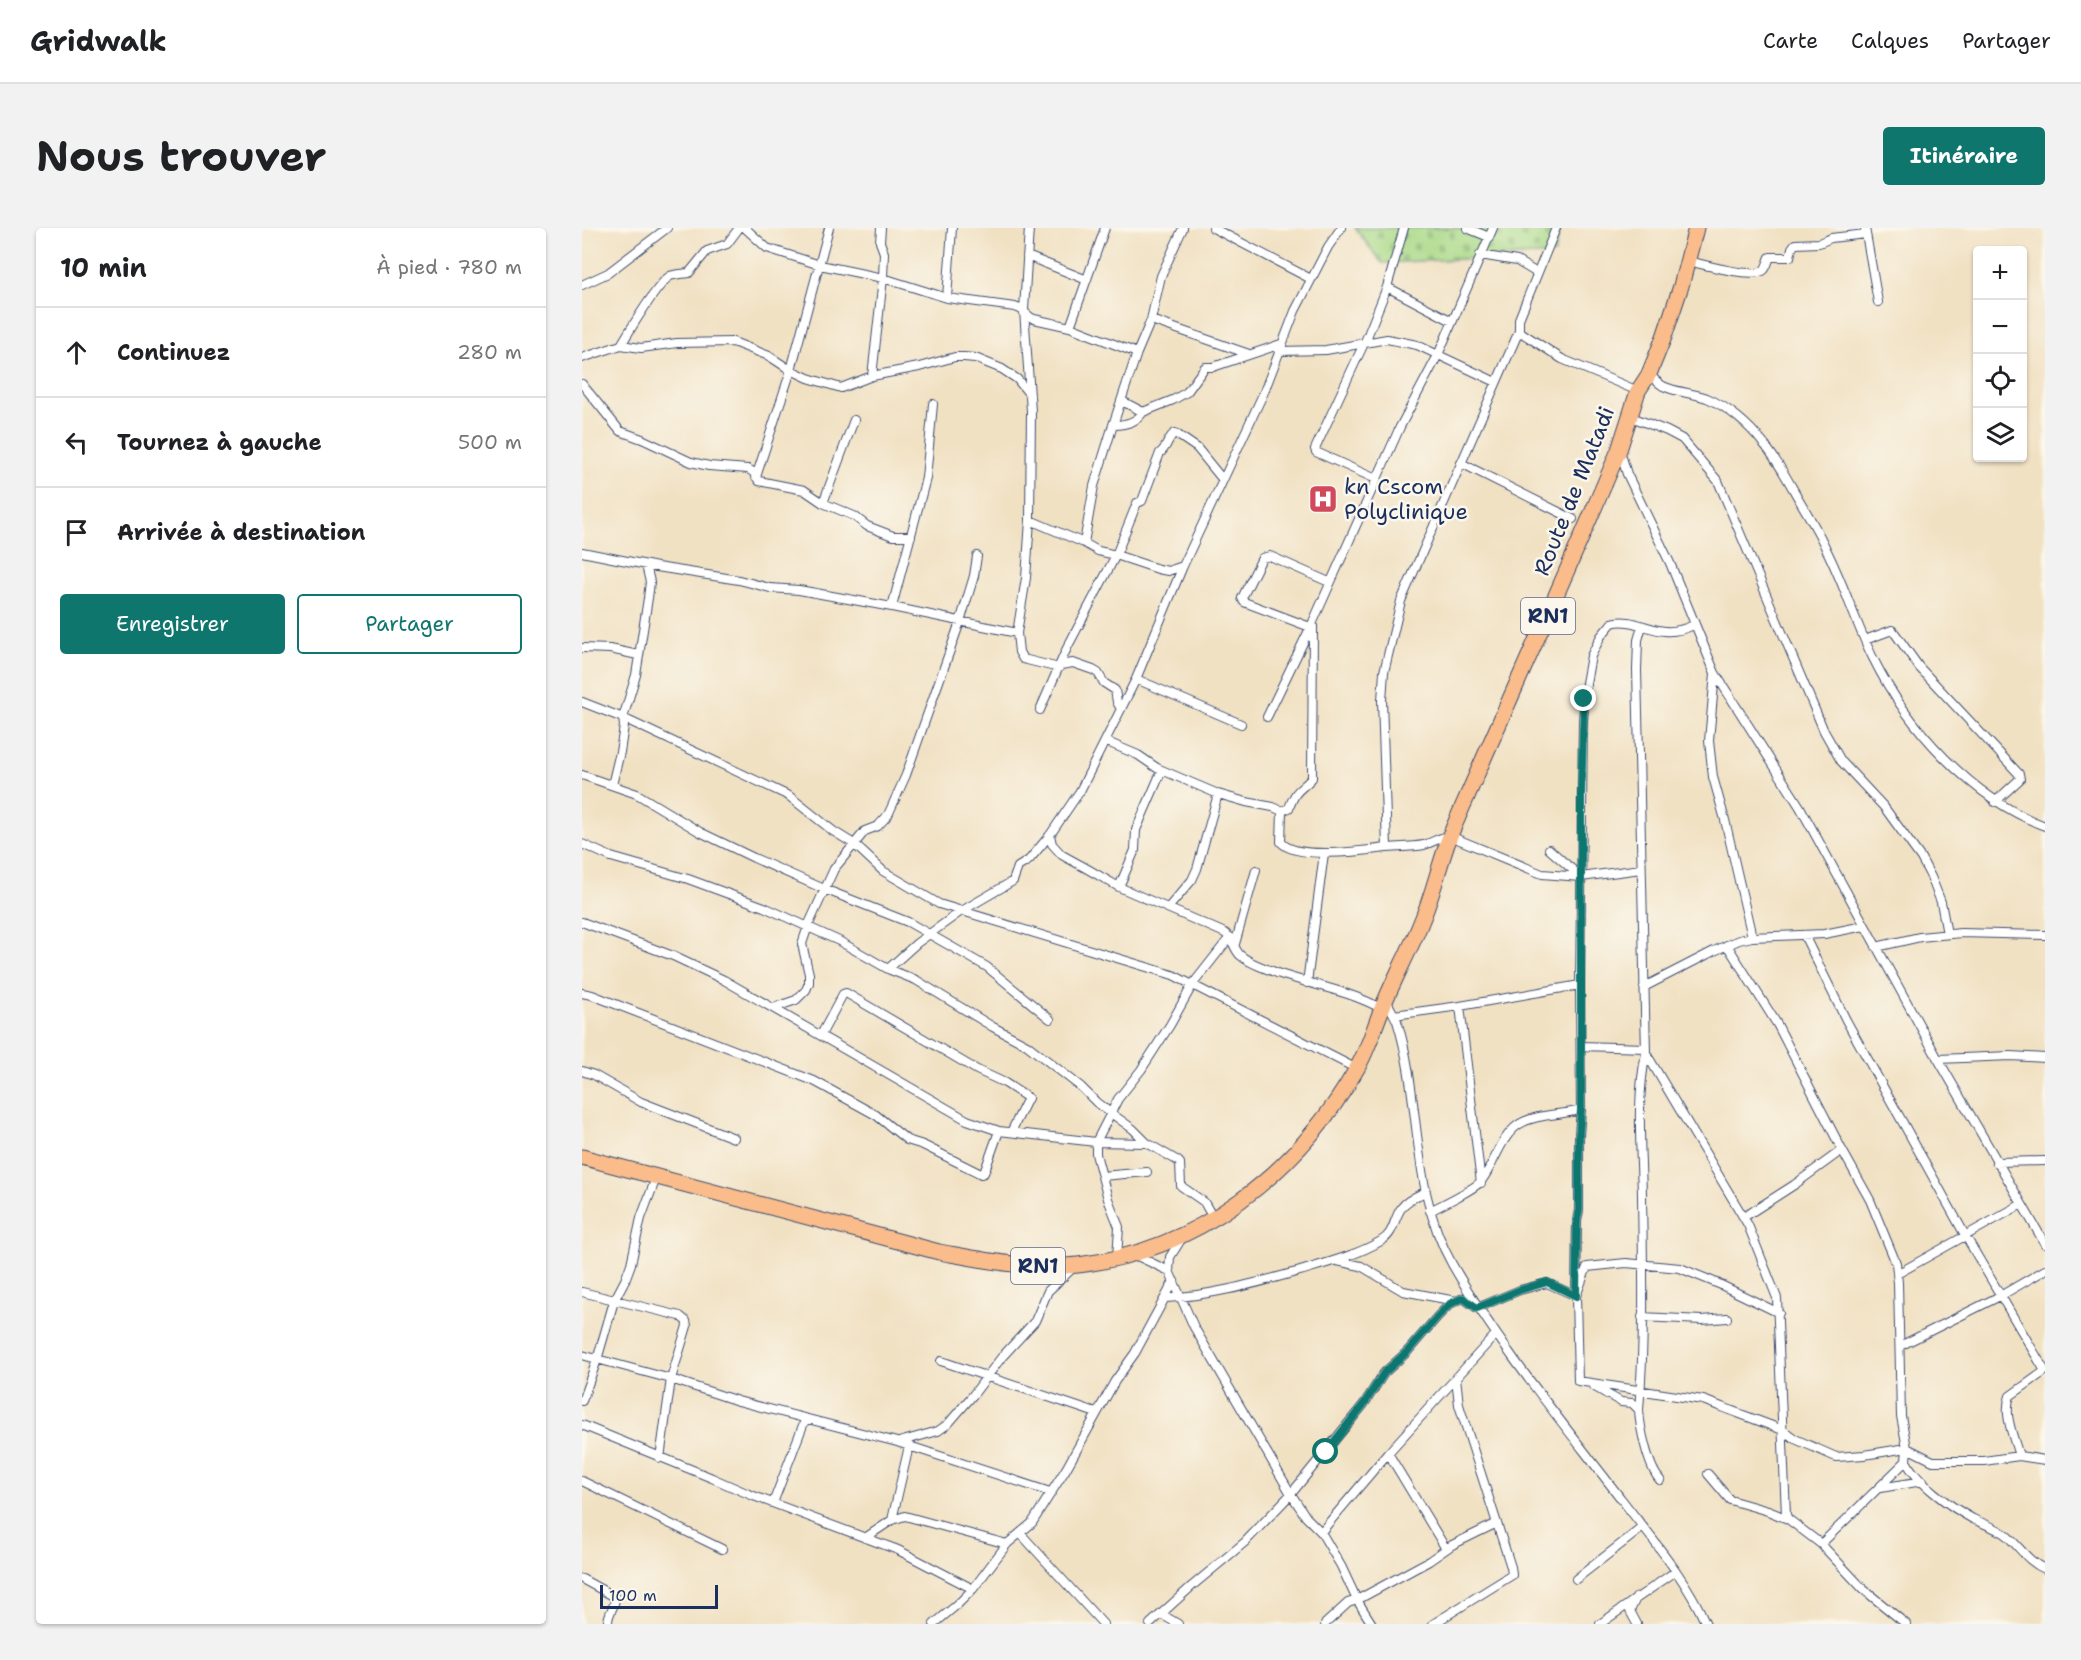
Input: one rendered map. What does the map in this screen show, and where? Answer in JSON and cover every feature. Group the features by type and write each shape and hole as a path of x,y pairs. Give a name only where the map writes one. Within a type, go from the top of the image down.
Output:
{"highway":[{"name":"Route de Matadi","path":"1387,1008 1423,918 1450,836 1619,450 1638,391 1649,374 1664,337 1696,228"},
{"name":"RN1","path":"582,1157 939,1252 998,1263 1033,1266 1077,1265 1124,1256 1187,1232 1245,1199 1268,1180 1316,1129 1357,1069 1387,1008"}],"street":[{"path":"582,285 608,273 667,228"},
{"path":"621,345 636,319 664,282 674,275 689,273 707,251 727,244 739,228"},
{"path":"745,228 767,248 820,264 883,278 946,298 1016,307 1024,310 1030,318 1070,327 1137,352"},
{"path":"756,477 791,370 830,228"},
{"path":"872,376 883,278 884,253 880,242 881,228"},
{"path":"946,298 952,228"},
{"path":"1029,228 1024,310 1030,395 1030,520 1026,578 1017,633 1019,652 1023,659 1060,666 1068,663 1080,665 1096,672 1104,683 1115,690 1121,709"},
{"path":"1070,327 1106,228"},
{"path":"1084,543 1094,486 1113,424 1137,352 1151,320 1161,276 1183,228"},
{"path":"1213,228 1311,279"},
{"path":"888,969 917,943 960,912 1013,880 1018,867 1029,860 1050,835 1080,791 1136,679 1183,566 1264,393 1294,311 1328,247 1341,228"},
{"path":"1376,479 1315,451 1387,287 1404,228"},
{"path":"1467,228 1489,237"},
{"path":"1267,717 1312,624 1400,426 1438,355 1493,228"},
{"path":"1556,228 1519,320 1517,326 1519,331 1562,359 1638,391"},
{"path":"1688,261 1758,273 1765,269 1770,257 1790,257 1795,244 1819,243 1831,238 1865,231 1878,302"},
{"path":"1480,255 1517,261 1537,273"},
{"path":"1027,256 1087,280"},
{"path":"1387,287 1452,321"},
{"path":"1151,320 1249,354"},
{"path":"1387,848 1382,700 1384,672 1401,601 1519,331"},
{"path":"1113,424 1128,424 1140,417 1143,412 1187,393 1205,368 1249,354 1280,348 1326,350 1384,338 1417,345 1496,382"},
{"path":"582,358 621,345 646,348 677,343 733,342 769,356 808,378 841,388 872,376 955,357 964,357 975,358 1002,369 1017,379 1030,395"},
{"path":"1649,374 1664,386 1687,391 1724,407 1753,430 1784,473 1826,548 1864,640 1889,688 1907,713 1957,771 1995,802 2045,826"},
{"path":"582,384 620,431 691,462 748,469 759,481 804,490 823,502 847,512 867,526 893,536 911,536"},
{"path":"1122,401 1143,412"},
{"path":"892,607 926,478 933,404"},
{"path":"1629,416 1682,439 1718,481 1824,731 1850,772 1884,807 1921,858 1941,902 1947,934"},
{"path":"823,502 854,420"},
{"path":"1040,710 1067,648 1116,555 1137,503 1142,501 1160,453 1166,449 1173,433 1197,448 1223,480"},
{"path":"1619,450 1627,474 1670,563 1715,673 1800,807 1938,1059 2045,1244"},
{"path":"1461,463 1573,519"},
{"path":"1030,520 1098,551 1164,571 1183,566"},
{"path":"582,552 739,580 770,588 799,590 892,607 1017,633"},
{"path":"773,1008 796,1000 806,990 809,974 802,944 824,889 834,869 865,831 878,826 888,815 906,775 960,622 974,576 977,556"},
{"path":"1312,624 1244,602 1242,598 1262,558 1266,556 1329,582"},
{"path":"612,785 621,743 623,718 636,675 650,582 646,565"},
{"path":"1694,625 1684,629 1664,631 1626,621 1612,623 1601,636 1591,656 1586,683 1583,721 1581,1110 1576,1296 1578,1381 1703,1400 1783,1430 1796,1439 1836,1457 1906,1448 1933,1461 1984,1461 2019,1456 2045,1460"},
{"path":"1282,812 1289,808 1300,787 1312,778 1312,624"},
{"path":"1642,626 1637,652 1646,1051 1641,1086 1640,1120 1643,1266 1639,1410 1650,1464 1660,1480"},
{"path":"1864,640 1892,630 1919,667 2020,776 1995,802"},
{"path":"582,648 610,649 638,655"},
{"path":"1715,673 1709,741 1711,768 1752,938"},
{"path":"1136,679 1241,724"},
{"path":"582,702 623,718 789,796 833,831 854,844 883,870 939,904 1173,975 1357,1069"},
{"path":"1105,741 1132,752 1152,766 1218,794 1273,807 1282,812"},
{"path":"1119,887 1134,850 1136,830 1162,770"},
{"path":"582,775 637,794 700,832 824,889 908,922 987,967 1050,1019"},
{"path":"1168,909 1197,869 1218,794"},
{"path":"1282,812 1280,839 1289,849 1324,853 1360,852 1422,845 1438,837 1450,836 1532,872 1542,874 1581,877 1641,869"},
{"path":"1050,835 1052,844 1062,855 1119,887 1225,933 1232,940 1239,954 1253,963 1387,1008 1460,1006 1580,985"},
{"path":"582,844 611,856 720,890 808,926 888,969 916,980 1027,1045 1147,1143 1180,1163 1180,1186 1204,1202 1213,1218"},
{"path":"1550,849 1581,877"},
{"path":"1307,983 1324,853"},
{"path":"1168,1271 1124,1256 1119,1227 1108,1199 1096,1154 1096,1142 1118,1099 1141,1070 1193,984 1232,940 1256,870"},
{"path":"582,922 629,938 702,969 967,1120 999,1131 1096,1142 1147,1143"},
{"path":"1644,987 1727,945 1752,938 1824,934 1864,926"},
{"path":"1876,946 1947,934 2045,935"},
{"path":"1804,936 1846,1020 1965,1235 2045,1371 2010,1396 2008,1400 2009,1420 2019,1456"},
{"path":"1727,945 1777,1024 1870,1200 1896,1263 1901,1416 1906,1461 1923,1481 1965,1514 2008,1536 2027,1558 2045,1569"},
{"path":"582,993 814,1081 876,1115 907,1140 923,1145 981,1174 987,1166 999,1131"},
{"path":"821,1035 843,994 846,993 1028,1098 1011,1132"},
{"path":"1460,1006 1481,1183"},
{"path":"1387,1008 1409,1075 1425,1192 1450,1262 1477,1308 1526,1376 1676,1571 1706,1624"},
{"path":"1581,1046 1646,1051"},
{"path":"1646,1051 1744,1217 1777,1298 1788,1519"},
{"path":"1938,1059 2011,1056 2045,1058"},
{"path":"582,1071 594,1075 641,1102 734,1138"},
{"path":"1430,1211 1481,1183 1505,1139 1517,1126 1536,1118 1581,1110"},
{"path":"1744,1217 1794,1185 1842,1150"},
{"path":"1996,1162 2045,1161"},
{"path":"1102,1176 1147,1172"},
{"path":"582,1401 614,1301 631,1264 639,1225 656,1178"},
{"path":"1165,1298 1216,1292 1335,1260 1381,1241 1389,1235 1403,1205 1425,1192"},
{"path":"1897,1274 2022,1204"},
{"path":"1187,1232 1170,1257 1168,1271 1194,1327 1291,1494 1306,1517 1321,1532 1372,1624"},
{"path":"1335,1260 1360,1266 1403,1291 1456,1301"},
{"path":"1576,1296 1587,1267 1626,1263 1643,1266 1672,1266 1719,1284 1779,1313"},
{"path":"907,1443 944,1428 1001,1358 1035,1321 1048,1291 1077,1265"},
{"path":"1900,1346 2002,1295 2045,1270"},
{"path":"934,1624 973,1588 1007,1544 1032,1523 1066,1469 1096,1413 1135,1353 1174,1281"},
{"path":"1477,1308 1520,1290 1547,1282 1576,1296"},
{"path":"582,1292 685,1318 687,1326 671,1379 660,1458"},
{"path":"1150,1624 1245,1542 1291,1494 1364,1404 1384,1373 1407,1352 1438,1316 1463,1298 1477,1308"},
{"path":"1763,1306 1777,1298"},
{"path":"1642,1317 1702,1320 1727,1318"},
{"path":"1321,1532 1388,1453 1496,1334"},
{"path":"582,1354 805,1420 907,1443 1050,1492"},
{"path":"941,1360 1096,1413"},
{"path":"1433,1624 1512,1575 1512,1567 1460,1405 1456,1377"},
{"path":"1586,1383 1621,1402 1632,1403 1639,1410"},
{"path":"773,1503 805,1420"},
{"path":"582,1425 920,1560 973,1588"},
{"path":"892,1520 907,1443"},
{"path":"1388,1453 1446,1549"},
{"path":"1821,1544 1906,1461"},
{"path":"1708,1474 1730,1500 1788,1519 1821,1544 1863,1589 1906,1624"},
{"path":"582,1481 722,1549"},
{"path":"1879,1488 1923,1481"},
{"path":"865,1538 892,1520 905,1516 1007,1544"},
{"path":"1325,1624 1348,1604 1497,1523"},
{"path":"1576,1580 1644,1527"},
{"path":"1020,1533 1103,1624"},
{"path":"1600,1624 1676,1571"},
{"path":"582,1579 615,1597 608,1624"},
{"path":"1636,1597 1630,1611 1637,1624"},
{"path":"1161,1614 1178,1624"}],"green space":[{"path":"1355,228 1560,228 1555,254 1382,263"}],"place":[{"name":"kn Cscom Polyclinique","path":"1323,499"}],"route":[{"path":"1326,1452 1364,1404 1384,1373 1407,1352 1450,1304 1463,1298 1477,1308 1520,1290 1547,1282 1576,1296 1581,1110 1581,796 1584,699"}]}
